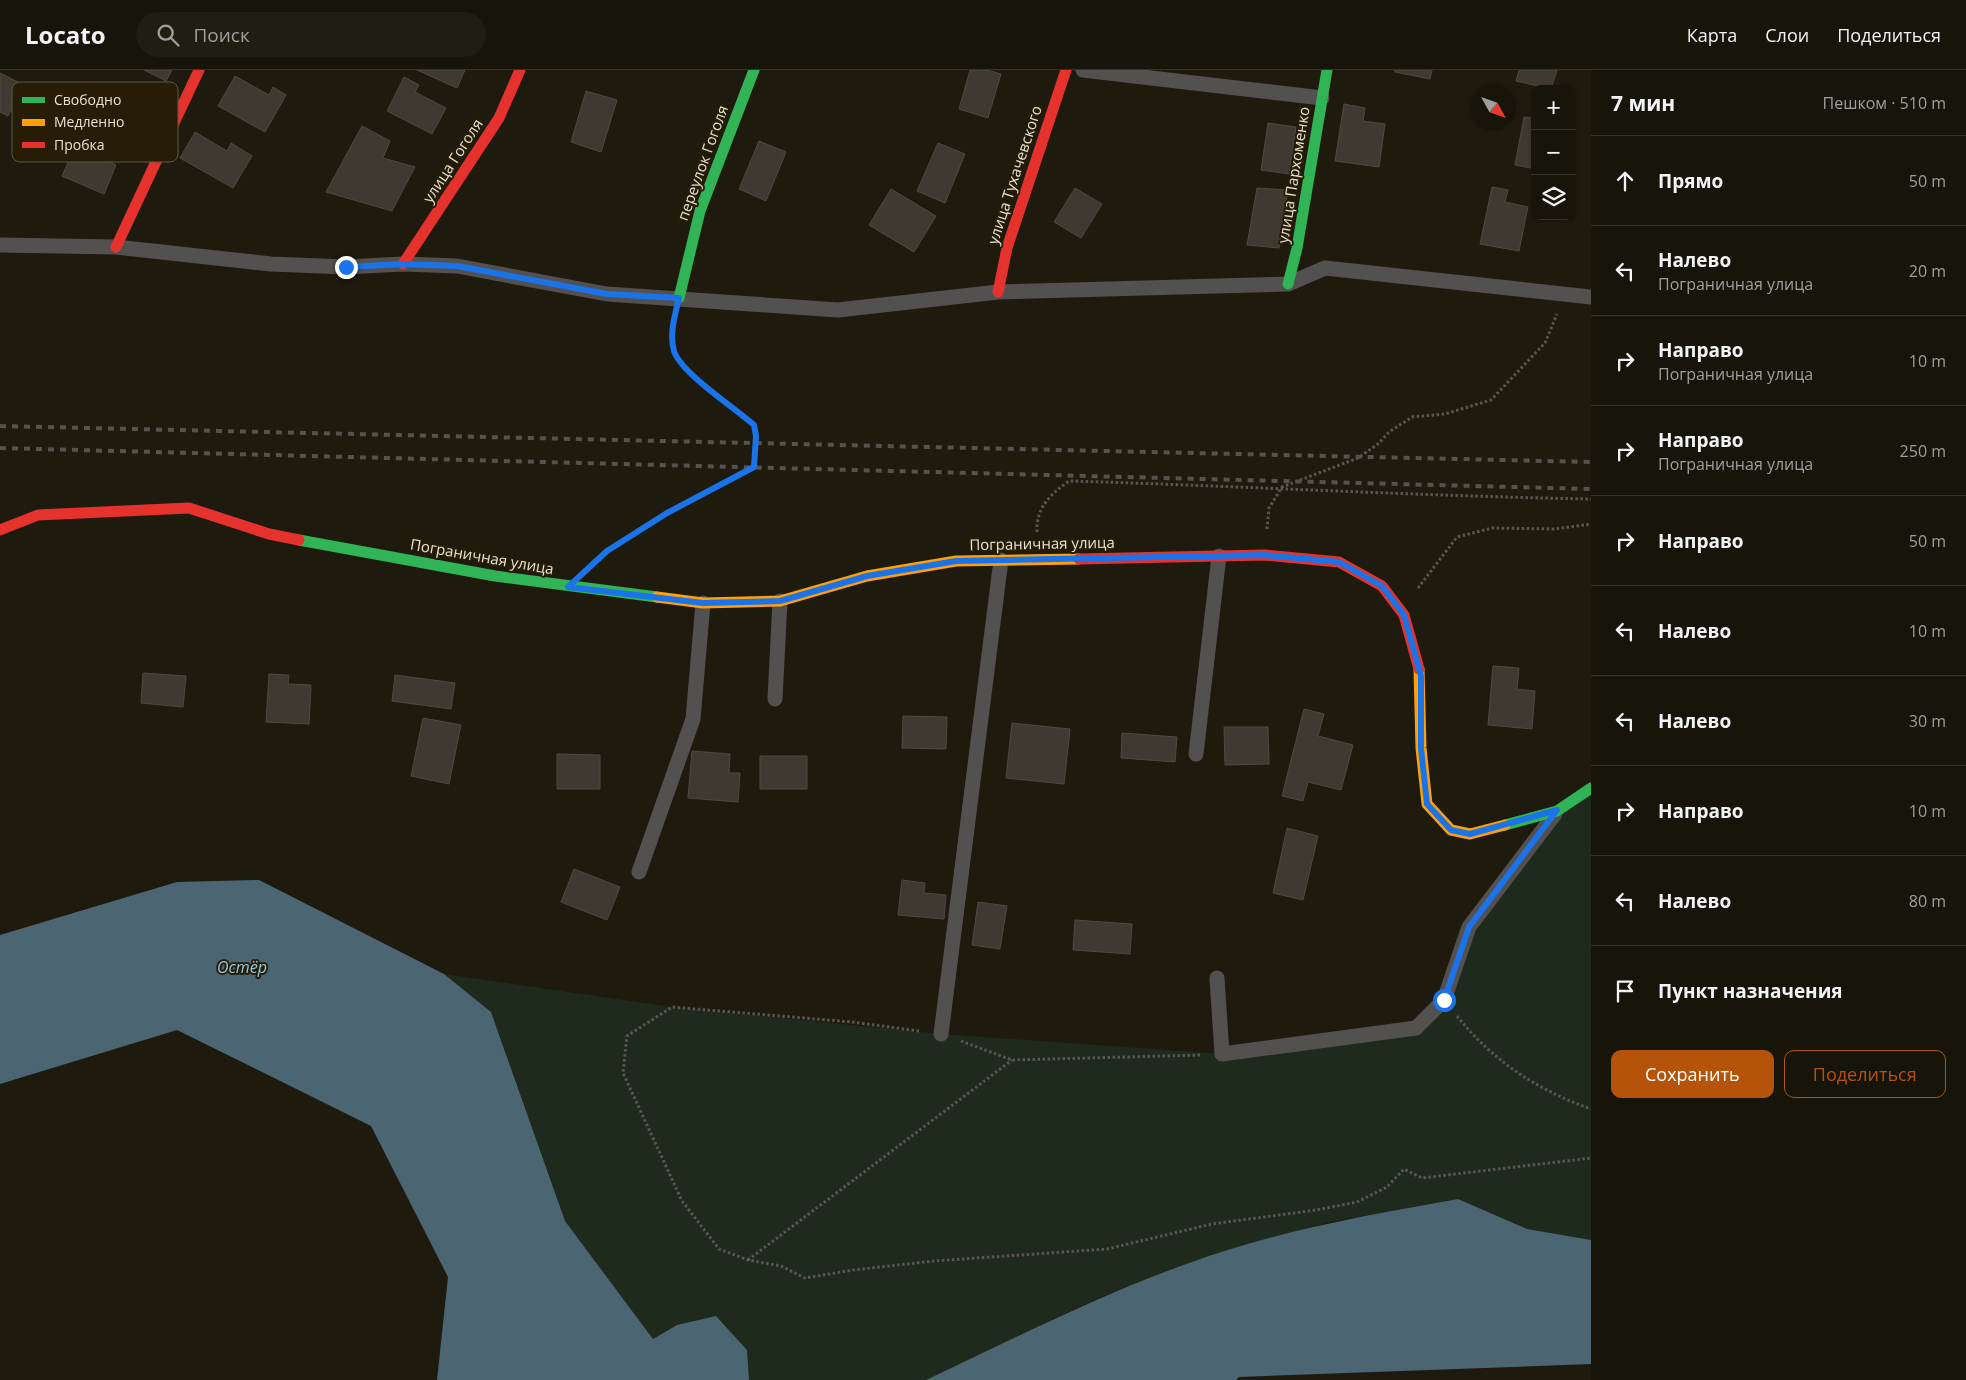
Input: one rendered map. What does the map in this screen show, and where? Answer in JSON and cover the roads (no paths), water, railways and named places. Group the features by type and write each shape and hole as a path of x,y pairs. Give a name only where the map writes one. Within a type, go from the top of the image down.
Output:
{"street":[{"path":"178,115 199,70"},
{"name":"улица Гоголя","path":"403,264 499,118 520,70"},
{"name":"переулок Гоголя","path":"679,298 700,211 754,70"},
{"name":"улица Тухачевского","path":"998,292 1006,248 1066,70"},
{"name":"улица Пархоменко","path":"1288,284 1297,248 1327,70"},
{"path":"116,247 156,162"},
{"name":"Пограничная улица","path":"0,530 38,514 189,508 269,534 495,576 703,603 780,601 867,576 956,561 1265,555 1339,562 1382,586 1404,615 1421,676 1421,748 1427,804 1451,830 1470,834 1557,810 1591,788"}],"lane":[{"path":"1083,70 1322,98"},
{"path":"0,245 116,247 271,264 346,267 403,264 457,266 607,294 838,310 998,292 1288,284 1325,268 1591,297"},
{"path":"1196,754 1219,556"},
{"path":"941,1034 1001,560"},
{"path":"775,699 780,601"},
{"path":"639,872 694,719 703,603"},
{"path":"1217,978 1222,1054 1416,1028 1444,1000 1469,927 1557,810"}],"water":[{"name":"Остёр","path":"259,880 444,974 491,1012 565,1221 653,1339 677,1325 716,1316 747,1350 749,1380 437,1380 448,1277 371,1126 177,1030 0,1084 0,935 177,882"},
{"path":"1458,1199 1527,1229 1591,1240 1591,1364 1239,1377 1236,1380 926,1380 1089,1303 1189,1263 1255,1242 1322,1225"}],"railway":[{"path":"0,426 1591,462"},
{"path":"0,448 1591,489"}]}
